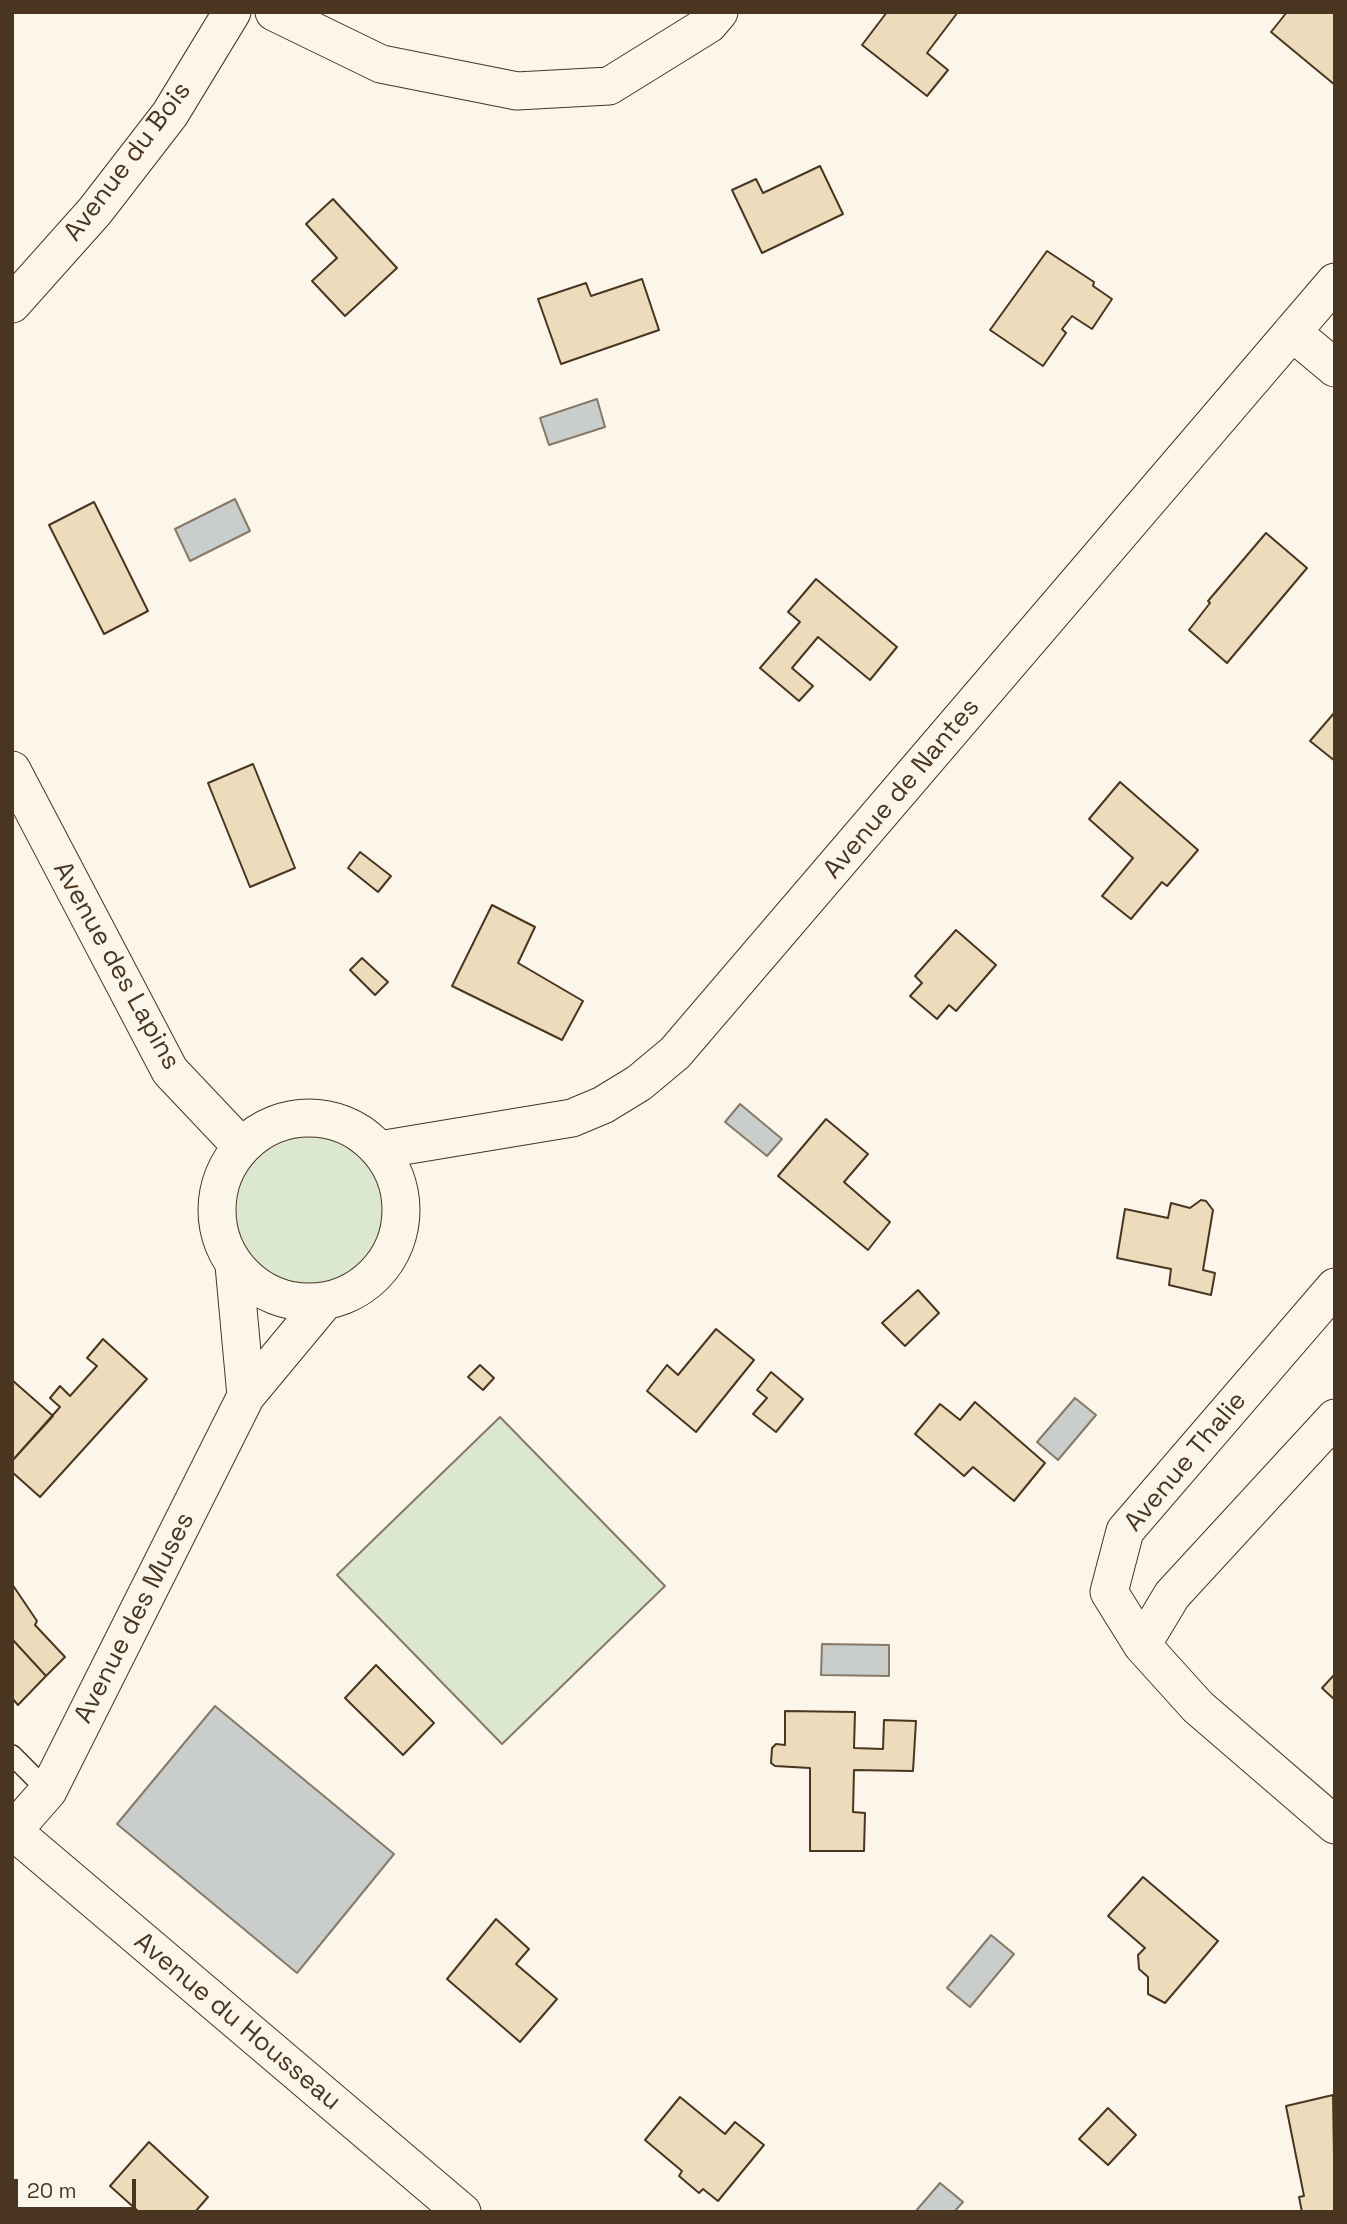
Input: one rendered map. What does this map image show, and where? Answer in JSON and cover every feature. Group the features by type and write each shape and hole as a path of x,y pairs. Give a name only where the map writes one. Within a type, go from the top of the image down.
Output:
{"street":[{"name":"Avenue du Bois","path":"12,304 95,211 170,114 232,12"},
{"path":"275,12 381,64 517,91 609,86 709,24 719,12"},
{"name":"Avenue de Nantes","path":"379,1150 572,1118 603,1105 639,1083 674,1053 1335,282"},
{"path":"1293,332 1335,368"},
{"name":"Avenue des Lapins","path":"12,770 170,1071 241,1146"},
{"path":"295,1118 327,1119 355,1130 379,1150 394,1174 401,1200 400,1228 390,1254 374,1276 352,1292 325,1301 300,1302 274,1296 252,1283 234,1265 220,1236 216,1204 223,1174 241,1146 266,1128 295,1118"},
{"path":"234,1265 246,1396"},
{"name":"Avenue Thalie","path":"1335,1287 1125,1531 1109,1592 1142,1645 1198,1707 1335,1825"},
{"name":"Avenue des Muses","path":"13,1831 48,1791 246,1396 325,1301"},
{"path":"1142,1645 1172,1595 1335,1418"},
{"name":"Avenue du Housseau","path":"13,1831 462,2212"}],"lane":[{"path":"12,1755 48,1791"}],"green space":[{"path":"309,1134 339,1140 364,1156 380,1181 386,1211 380,1241 364,1266 339,1282 309,1288 279,1282 254,1266 238,1241 232,1211 238,1181 254,1156 279,1140"},
{"path":"500,1417 665,1586 502,1744 337,1575"}],"shaded area":[{"path":"597,399 605,427 549,445 540,418"},
{"path":"235,499 250,531 190,561 175,529"},
{"path":"740,1104 782,1139 767,1156 725,1122"},
{"path":"1075,1398 1096,1415 1058,1460 1037,1442"},
{"path":"822,1644 889,1645 889,1676 821,1675"},
{"path":"215,1706 394,1854 297,1973 117,1824"},
{"path":"991,1935 1014,1954 970,2007 947,1988"},
{"path":"940,2183 963,2202 954,2212 915,2212"}],"building":[{"path":"887,12 958,12 927,53 948,70 927,96 862,45"},
{"path":"1287,12 1335,12 1335,85 1271,32"},
{"path":"820,166 843,214 762,253 732,190 756,179 763,193"},
{"path":"333,199 397,268 345,316 312,281 337,258 306,224"},
{"path":"1047,251 1094,282 1093,286 1112,299 1092,329 1072,316 1062,329 1066,333 1043,366 990,330"},
{"path":"642,279 659,330 561,364 538,299 586,283 591,296"},
{"path":"94,502 148,611 104,634 49,525"},
{"path":"1266,533 1307,568 1227,663 1189,630 1210,603 1208,601"},
{"path":"816,579 897,647 870,680 818,637 792,668 813,686 799,701 760,668 800,622 788,612"},
{"path":"1335,712 1335,761 1310,741"},
{"path":"253,764 295,868 250,887 208,783"},
{"path":"1120,782 1198,850 1167,886 1162,882 1131,919 1102,896 1133,858 1089,819"},
{"path":"360,852 391,876 378,892 348,868"},
{"path":"492,905 535,927 518,963 583,1001 562,1040 452,986"},
{"path":"956,930 996,965 956,1011 949,1005 937,1019 910,996 922,983 915,976"},
{"path":"362,958 388,982 375,995 350,970"},
{"path":"826,1119 868,1154 844,1182 890,1222 868,1250 778,1176"},
{"path":"1201,1200 1206,1201 1213,1210 1203,1270 1215,1273 1211,1295 1169,1285 1171,1269 1117,1258 1125,1209 1168,1218 1171,1203 1190,1208"},
{"path":"918,1290 939,1313 905,1346 882,1323"},
{"path":"716,1329 754,1360 696,1432 647,1391 667,1365 678,1375"},
{"path":"103,1339 147,1379 40,1497 12,1472 12,1461 60,1407 50,1398 60,1386 70,1396 97,1366 87,1358"},
{"path":"480,1365 494,1378 483,1390 468,1377"},
{"path":"771,1372 803,1399 776,1432 753,1414 767,1398 757,1390"},
{"path":"12,1380 53,1416 12,1461"},
{"path":"975,1402 1045,1463 1014,1501 973,1467 964,1476 915,1434 940,1404 960,1420"},
{"path":"12,1584 37,1621 35,1625 65,1657 46,1676 12,1639"},
{"path":"12,1639 46,1676 18,1705 12,1698"},
{"path":"376,1665 434,1723 403,1755 345,1698"},
{"path":"1335,1674 1335,1700 1322,1688"},
{"path":"785,1711 855,1712 854,1748 883,1749 884,1720 916,1721 913,1771 854,1770 853,1812 865,1813 864,1851 810,1851 810,1768 775,1766 771,1763 772,1748 776,1744 785,1745"},
{"path":"1143,1877 1218,1941 1165,2003 1148,1994 1148,1977 1139,1969 1138,1955 1145,1948 1108,1916"},
{"path":"496,1919 529,1949 516,1964 557,1999 520,2042 447,1979"},
{"path":"1333,2095 1335,2212 1302,2212 1299,2197 1304,2196 1286,2106"},
{"path":"680,2097 725,2134 735,2122 764,2145 718,2201 703,2189 699,2193 679,2176 682,2171 645,2140"},
{"path":"1108,2108 1136,2135 1108,2165 1079,2139"},
{"path":"149,2142 208,2197 195,2212 139,2212 110,2186"}]}
